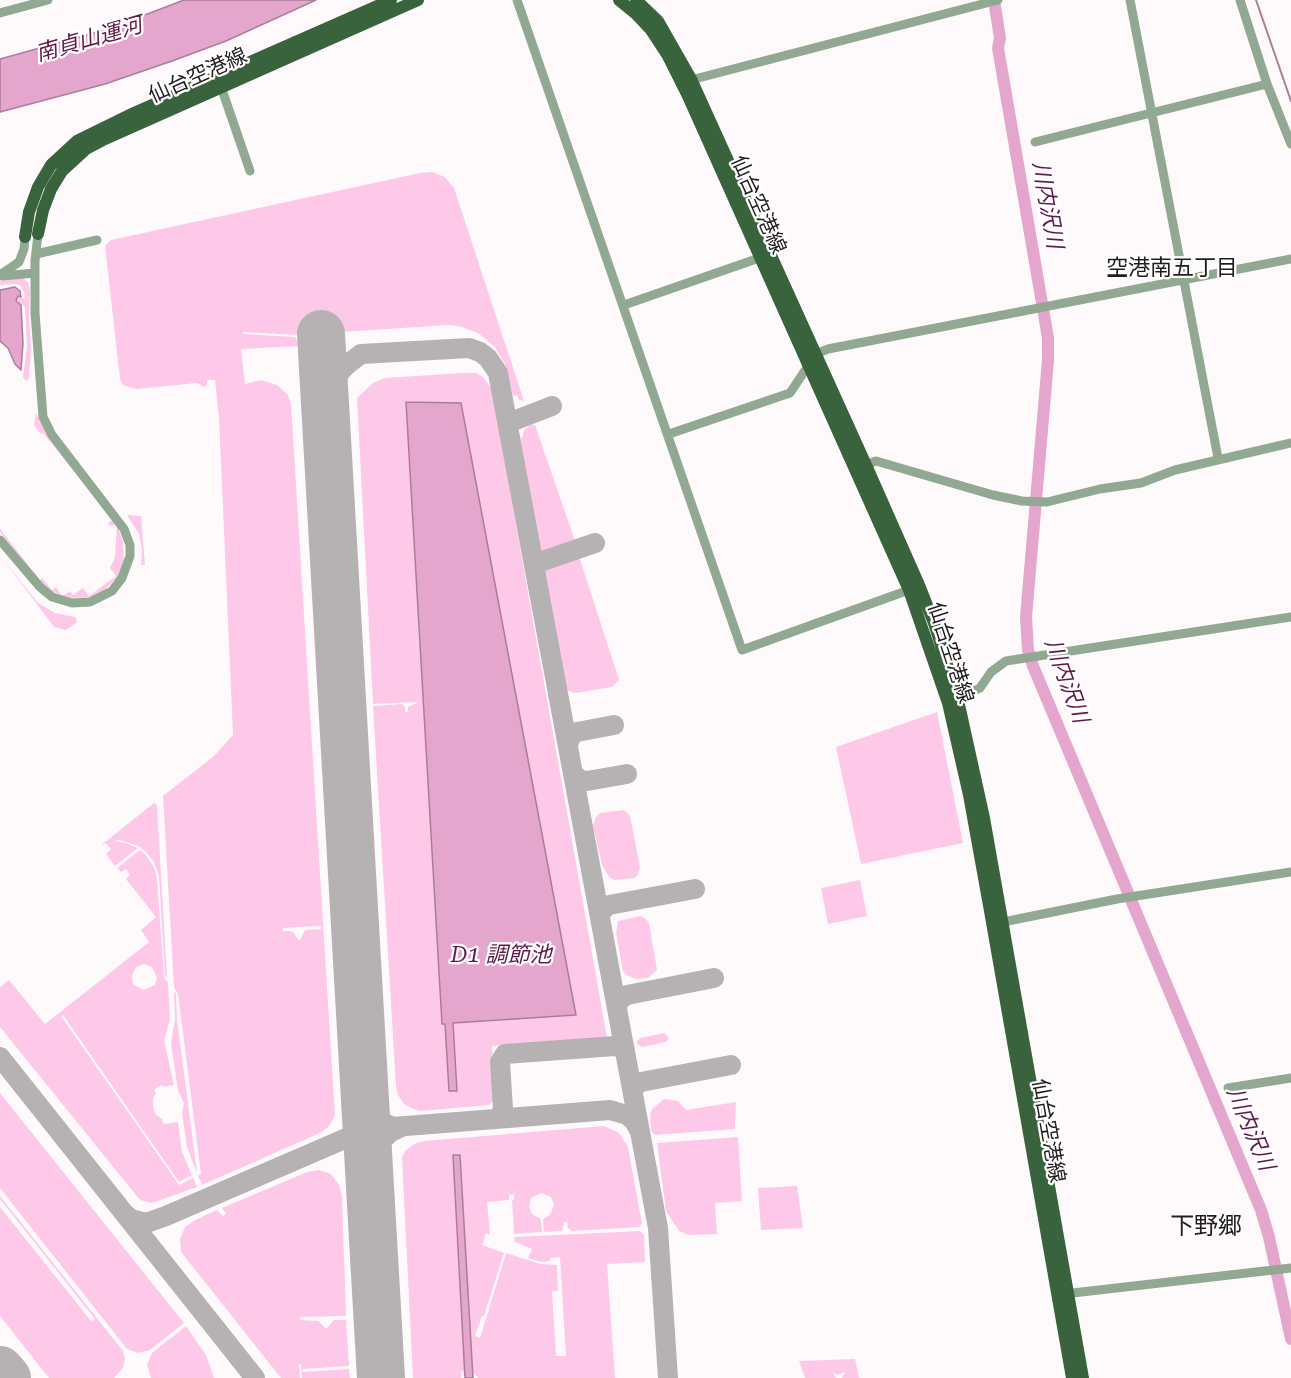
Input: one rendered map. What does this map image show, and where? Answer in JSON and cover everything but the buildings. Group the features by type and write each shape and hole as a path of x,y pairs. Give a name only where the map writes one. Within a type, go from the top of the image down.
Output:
{"main road":[{"name":"仙台空港線","path":"31,236 29,212 36,191 51,165 391,0"},
{"name":"仙台空港線","path":"219,82 418,0"},
{"name":"仙台空港線","path":"619,0 651,30 686,81"},
{"name":"仙台空港線","path":"636,0 662,28 861,467 919,585 953,701 969,795 997,923 1062,1294 1071,1378"},
{"name":"仙台空港線","path":"31,236 71,154"},
{"name":"仙台空港線","path":"861,467 953,701"},
{"name":"仙台空港線","path":"1062,1294 1083,1378"}],"street":[{"path":"0,13 48,0"},
{"path":"517,0 742,650 909,590"},
{"path":"686,81 998,0"},
{"path":"1130,0 1218,458"},
{"path":"1240,0 1267,84 1291,144"},
{"path":"219,82 250,171"},
{"path":"1035,142 1267,84"},
{"path":"36,191 48,198"},
{"path":"0,540 40,587 52,597 72,603 90,602 112,591 122,578 130,556 130,545 124,529 52,435 43,417 37,357 36,254 31,236"},
{"path":"0,276 19,262 31,236"},
{"path":"36,254 97,240"},
{"path":"624,305 765,256"},
{"path":"669,434 790,393 813,359 828,349 1291,259"},
{"path":"0,276 35,273"},
{"path":"861,467 876,461 993,495 1025,501 1047,502 1100,489 1141,483 1175,470 1218,458 1291,443"},
{"path":"953,701 980,688 990,672 997,666 1018,658 1291,617"},
{"path":"997,923 1117,899 1291,872"},
{"path":"1228,1088 1291,1078"},
{"path":"1062,1294 1288,1268"}],"shaded area":[{"path":"432,172 445,177 454,188 524,401 519,400 517,395 513,396 505,364 494,346 478,333 459,326 296,335 243,332 244,334 295,337 298,346 241,349 245,384 261,380 277,385 288,395 291,404 335,1116 328,1127 320,1133 202,1185 198,1176 201,1174 178,994 174,987 163,796 214,756 233,735 219,418 215,380 207,380 207,385 204,387 197,383 136,389 123,385 120,379 105,246 111,240","holes":["321,926 321,929 305,930 300,940 294,933 283,931 283,928"]},
{"path":"21,277 28,282 30,290 31,351 29,378 26,381 23,377 27,346 25,307 17,301 19,297 25,299 24,292 21,286 16,284 0,285 0,281"},
{"path":"476,373 483,377 492,389 607,1038 492,1046 495,1096 489,1105 421,1111 404,1104 398,1095 396,1086 373,706 402,704 405,712 408,712 408,707 418,702 373,704 357,398 373,383 385,378","holes":["453,1023 457,1091 449,1091 445,1024"]},
{"path":"36,413 43,427 117,525 110,526 108,523 112,520 103,508 43,433 41,434 36,428 34,425"},
{"path":"530,425 535,425 575,541 549,552 540,549 521,440 525,429"},
{"path":"127,515 141,516 145,565 141,565 142,550 139,534"},
{"path":"117,525 123,541 124,563 118,577 103,591 90,597 62,596 70,591 73,595 83,588 89,596 116,576 110,568 115,557"},
{"path":"0,529 40,580 42,578 52,590 56,587 62,595 51,591 45,586 29,568 0,532"},
{"path":"578,553 619,680 612,687 576,693 565,688 544,566"},
{"path":"0,555 38,603 55,613 75,617 77,621 75,624 66,630 54,627"},
{"path":"937,712 963,843 861,864 836,747"},
{"path":"154,803 157,805 167,978 165,976 159,876 154,862 138,846 120,840 113,841 138,848 115,866 106,854 111,849 106,843 100,846"},
{"path":"624,810 630,816 640,867 634,878 614,880 609,877 602,865 593,825 600,813"},
{"path":"140,850 154,867 157,878 164,978 168,982 170,1019 164,1041 174,1085 163,1087 161,1085 154,1090 156,1094 153,1098 153,1107 163,1124 178,1122 182,1152 192,1175 179,1182 63,1015 61,1016 179,1185 193,1178 197,1187 152,1203 140,1200 0,1027 0,987 9,980 45,1024 149,942 141,930 156,917 126,879 130,875 126,869 121,872 117,868","holes":["144,964 152,967 157,978 155,985 143,990 133,984 132,975 136,967"]},
{"path":"860,880 867,916 828,924 821,888"},
{"path":"640,916 649,923 657,970 648,978 637,979 626,975 623,971 616,933 618,921"},
{"path":"174,992 176,993 177,1019 197,1173 187,1147 182,1113 184,1103 178,1091 171,1043 175,1019"},
{"path":"664,1033 669,1038 666,1042 642,1047 637,1044 640,1038"},
{"path":"0,1093 184,1323 150,1350 138,1353 127,1349 0,1188"},
{"path":"664,1099 678,1101 686,1110 736,1102 735,1129 655,1135 651,1131 650,1114 653,1108"},
{"path":"604,1126 619,1133 628,1147 642,1224 639,1227 572,1231 568,1228 567,1222 564,1222 562,1231 544,1232 543,1219 550,1215 554,1205 551,1197 541,1193 531,1198 529,1207 532,1214 541,1219 542,1232 514,1234 512,1200 514,1200 514,1194 509,1195 509,1200 487,1202 490,1235 486,1233 482,1245 504,1253 484,1316 482,1316 475,1336 480,1338 506,1253 541,1264 557,1265 558,1291 552,1291 556,1356 566,1356 560,1257 541,1262 528,1258 532,1249 515,1242 514,1237 640,1231 644,1235 645,1262 607,1264 615,1378 478,1378 474,1373 473,1378 460,1155 453,1155 465,1378 461,1371 461,1378 413,1378 402,1158 405,1151 414,1144 424,1141"},
{"path":"738,1137 742,1201 715,1203 717,1234 689,1235 679,1231 666,1211 657,1143"},
{"path":"319,1170 331,1174 339,1185 342,1195 346,1316 300,1317 300,1320 318,1321 326,1329 334,1320 346,1320 349,1366 303,1369 303,1372 349,1369 350,1378 302,1378 301,1364 299,1364 300,1378 281,1378 181,1252 180,1239 185,1227 195,1220 217,1210 223,1216 226,1214 222,1208 307,1172"},
{"path":"797,1186 803,1228 761,1230 758,1188"},
{"path":"0,1196 123,1351 125,1358 123,1368 114,1378 49,1378 0,1316 0,1207 91,1321 95,1319 0,1199"},
{"path":"186,1326 206,1355 214,1378 151,1378 147,1365 152,1353"},
{"path":"855,1359 859,1378 842,1378 845,1372 837,1375 833,1373 836,1378 805,1378 799,1361"}],"water":[{"name":"南貞山運河","path":"184,0 316,0 226,41 172,61 105,84 0,112 0,59 108,29"},
{"path":"15,287 20,291 21,297 18,296 16,301 21,305 23,343 21,370 15,364 8,348 0,341 0,290"},
{"name":"D1 調節池","path":"406,402 461,403 576,1015 453,1023 457,1091 449,1091 445,1024 442,1024"},
{"path":"453,1155 460,1155 473,1378 465,1378"}],"waterway":[{"name":"川内沢川","path":"994,0 1000,38 998,48 1048,338 1026,617 1028,650 1261,1210 1291,1339"},
{"path":"1256,0 1291,101"}],"taxiway":[{"path":"325,401 327,390 334,378 361,354 469,348 488,358 498,373 658,1228 668,1378"},
{"path":"508,423 552,406"},
{"path":"534,564 595,543"},
{"path":"568,744 572,735 577,732 614,725"},
{"path":"573,773 580,780 587,781 627,774"},
{"path":"600,917 602,910 609,905 695,889"},
{"path":"617,1007 619,1000 627,995 714,978"},
{"path":"495,1119 500,1116 503,1109 500,1062 505,1054 615,1046 622,1048 625,1053"},
{"path":"0,1057 255,1378"},
{"path":"633,1092 635,1086 641,1082 731,1065"},
{"path":"365,1100 376,1119 393,1127 610,1110 627,1115 639,1130"},
{"path":"125,1214 131,1219 142,1222 166,1216 349,1137 360,1128 366,1112"},
{"path":"369,1172 372,1155 379,1143 391,1132 404,1126"}],"runway":[{"path":"321,334 381,1378"},
{"path":"0,1370 7,1378"}],"district":[{"name":"空港南五丁目","path":"1172,269"},
{"name":"下野郷","path":"1206,1227"}]}
